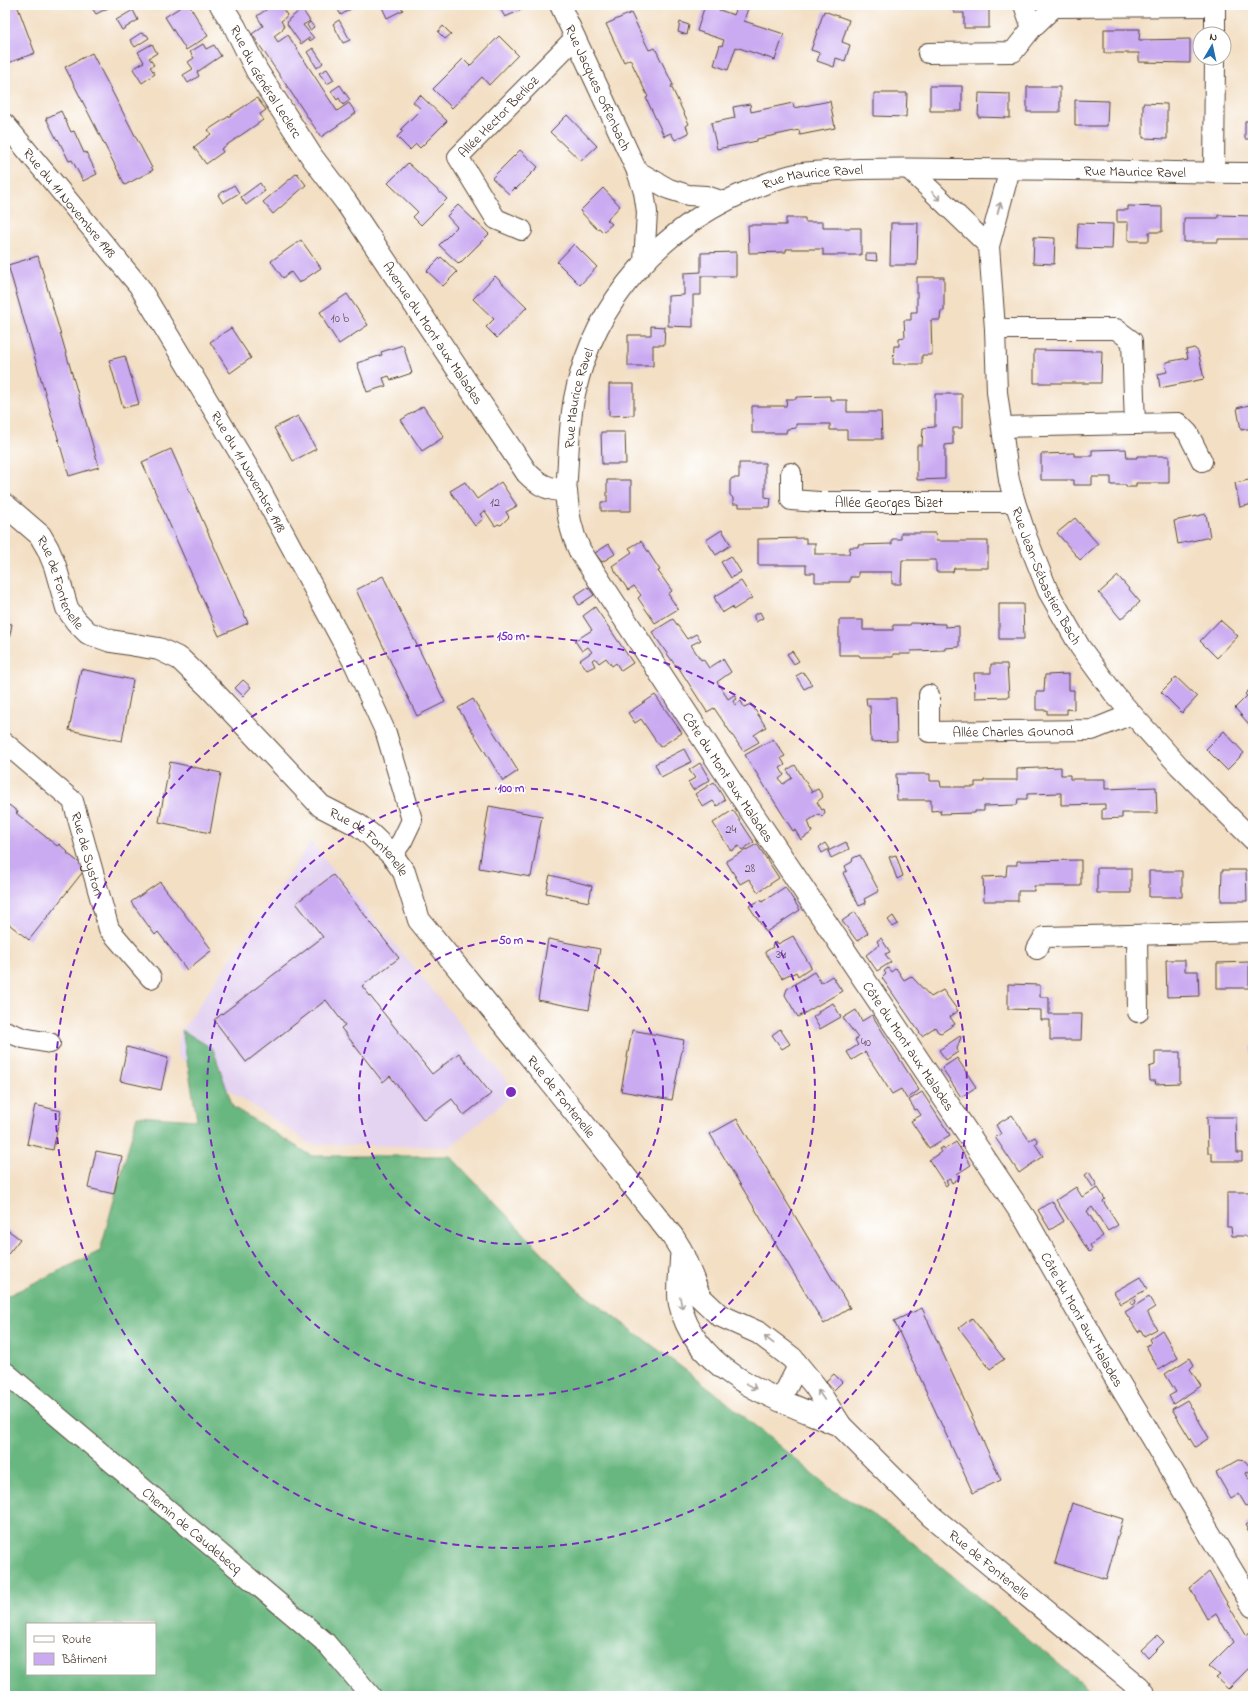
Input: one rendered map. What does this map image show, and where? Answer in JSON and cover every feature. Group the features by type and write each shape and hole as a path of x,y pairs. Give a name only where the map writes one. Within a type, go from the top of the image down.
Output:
{"street":[{"name":"Rue du Général Leclerc","path":"221,5 235,27 257,71 312,157"},
{"name":"Rue Jacques Offenbach","path":"560,5 637,171 644,192 647,212 644,262"},
{"path":"1024,5 1032,28"},
{"path":"928,53 1013,52 1032,28 1054,7 1215,6 1215,26"},
{"name":"Allée Hector Berlioz","path":"522,230 496,219 458,157 575,38"},
{"path":"1214,173 1215,66"},
{"name":"Rue du 11 Novembre 1918","path":"5,124 139,286 252,474 351,659 386,733 412,820 402,841 392,855"},
{"name":"Avenue du Mont aux Malades","path":"312,157 346,202 527,473 537,482 548,488 566,491"},
{"name":"Rue Maurice Ravel","path":"566,491 574,395 582,367 606,313 644,262 662,245 703,213 724,202 770,182 797,174 856,168 1253,173"},
{"path":"909,169 989,246"},
{"name":"Rue Jean-Sébastien Bach","path":"1010,169 989,246 995,329 997,392 1003,427 1009,480 1015,502 1048,591 1080,647 1115,695 1132,714 1179,766 1253,840"},
{"path":"637,171 669,189 688,195 706,196 724,202"},
{"path":"995,329 1116,329 1132,341 1135,424"},
{"path":"1003,427 1178,423 1188,433 1202,461"},
{"name":"Allée Georges Bizet","path":"791,473 791,500 819,502 1015,502"},
{"name":"Côte du Mont aux Malades","path":"566,491 571,532 580,551 736,789 1026,1220 1112,1372 1253,1606"},
{"name":"Rue de Fontenelle","path":"5,505 40,535 48,549 67,608 76,621 88,633 110,641 159,649 180,659 208,686 321,806 358,825 392,855 404,872 419,920 550,1080 658,1217 682,1250 700,1297 719,1315 760,1333 792,1358 815,1386 841,1426 931,1516 1138,1687 1144,1696"},
{"name":"Allée Charles Gounod","path":"929,695 929,732 1092,730 1132,714"},
{"name":"Rue de Syston","path":"5,743 73,801 109,929 151,978"},
{"path":"1037,949 1044,937 1253,932"},
{"path":"1137,935 1138,1012"},
{"path":"5,1031 23,1038 50,1043"},
{"name":"Rue de Fontenelle","path":"682,1250 679,1303 689,1329 706,1353 748,1385 780,1401 841,1426"},
{"path":"780,1401 798,1366"},
{"name":"Chemin de Caudebecq","path":"5,1372 326,1643 371,1696"}],"shaded area":[{"path":"311,842 516,1092 450,1147 311,1144 177,1056 180,1033"}],"green space":[{"path":"182,1030 213,1049 233,1107 312,1156 450,1156 578,1290 712,1390 831,1489 900,1532 1097,1696 5,1696 5,1297 100,1251 137,1116 197,1120"}],"building":[{"path":"5,5 17,5 35,53 8,63 5,54"},
{"path":"90,5 109,5 110,7 96,14"},
{"path":"152,5 161,5 154,9"},
{"path":"184,5 189,5 208,36 186,50 165,17"},
{"path":"273,5 280,5 287,15 281,21 284,26 282,30 274,36 278,42 288,35 337,111 349,103 356,113 321,137 252,34 263,26 257,16"},
{"path":"335,5 357,5 341,15"},
{"path":"381,5 400,5 403,10 387,18"},
{"path":"498,5 524,5 526,8 505,17"},
{"path":"705,5 734,15 738,5 749,5 744,21 784,34 775,60 736,47 728,70 714,65 720,45 722,46 724,40 697,31"},
{"path":"954,5 989,5 989,28 964,28 964,13 954,13"},
{"path":"302,9 310,21 303,25 314,38 310,41 309,38 301,44 287,24 289,19"},
{"path":"133,10 138,20 122,30 116,20"},
{"path":"824,11 849,20 842,42 850,45 845,61 836,58 834,67 817,61 820,53 811,50"},
{"path":"631,13 649,50 655,48 673,85 671,86 689,124 686,126 689,133 675,140 671,133 664,136 630,59 624,62 606,24"},
{"path":"339,20 350,40 343,43 333,24"},
{"path":"310,22 314,27 310,30 307,25"},
{"path":"680,22 689,25 687,35 678,32"},
{"path":"443,26 451,34 445,39 438,32"},
{"path":"1104,29 1140,29 1139,40 1190,39 1190,63 1139,62 1139,53 1104,53"},
{"path":"141,33 147,35 149,38 135,47 130,40"},
{"path":"499,36 518,55 489,85 482,77 452,108 433,89 463,59 470,66"},
{"path":"152,44 157,53 149,58 154,65 150,67 155,74 142,83 133,69 144,62 138,52"},
{"path":"203,44 206,49 214,45 221,56 197,72 199,76 188,83 183,75 193,69 188,62 194,58 190,52"},
{"path":"313,48 323,63 317,68 307,52"},
{"path":"92,53 153,170 125,185 65,67"},
{"path":"327,69 334,80 327,84 319,73"},
{"path":"340,85 350,100 343,105 339,98 337,100 331,91"},
{"path":"930,86 962,86 962,111 930,111"},
{"path":"1027,87 1060,87 1060,112 1027,112"},
{"path":"874,93 907,93 906,117 874,116"},
{"path":"979,93 1010,94 1010,118 978,117"},
{"path":"420,95 447,121 420,148 416,144 410,150 397,137 403,131 401,129 421,109 413,102"},
{"path":"257,98 266,110 260,114 263,120 221,149 223,152 206,164 194,147 211,134 208,130"},
{"path":"1075,100 1108,101 1107,126 1075,126"},
{"path":"830,101 835,128 800,135 799,130 757,139 757,141 717,149 711,123 735,118 733,107 750,104 751,112 793,103 794,108"},
{"path":"1143,103 1167,104 1167,139 1143,138"},
{"path":"61,111 71,132 74,131 84,153 86,152 97,174 83,181 72,160 69,161 46,118"},
{"path":"567,115 597,146 581,161 550,132"},
{"path":"1245,121 1253,121 1253,139 1245,139"},
{"path":"520,150 538,167 509,194 492,178"},
{"path":"408,163 447,199 421,225 413,217 418,212 388,183"},
{"path":"297,173 306,185 273,214 263,202"},
{"path":"260,183 265,191 246,205 241,197"},
{"path":"234,185 239,193 223,203 218,195"},
{"path":"603,188 620,206 607,220 612,224 603,232 599,228 597,229 580,211"},
{"path":"458,205 489,234 459,264 439,245 457,227 447,216"},
{"path":"1128,206 1162,207 1162,232 1149,232 1149,241 1128,241 1128,222 1117,222 1117,210 1128,210"},
{"path":"1218,215 1253,216 1253,239 1218,239 1218,242 1184,242 1184,218 1218,218"},
{"path":"786,218 805,218 805,222 823,222 823,228 861,228 861,255 823,255 823,249 786,249 786,252 749,253 748,225 786,225"},
{"path":"891,223 918,223 917,265 890,265"},
{"path":"1078,223 1113,224 1112,249 1077,248"},
{"path":"1034,237 1055,238 1054,264 1033,263"},
{"path":"301,240 321,268 299,283 291,272 283,278 271,261"},
{"path":"574,244 597,267 580,285 557,262"},
{"path":"736,252 736,276 701,276 701,295 693,295 693,327 668,326 668,296 684,295 684,273 701,272 701,253"},
{"path":"866,254 876,254 877,261 866,260"},
{"path":"38,256 99,467 69,476 8,265"},
{"path":"441,257 457,272 443,286 427,271"},
{"path":"495,276 527,307 497,338 486,327 494,319 473,299"},
{"path":"917,277 944,277 944,311 941,311 940,320 931,320 932,355 922,355 922,364 893,364 894,346 899,346 899,338 905,337 904,320 911,320 911,312 917,312"},
{"path":"347,294 368,325 339,344 320,312"},
{"path":"651,326 665,327 664,345 653,345 653,366 628,366 628,335 651,335"},
{"path":"231,328 251,358 230,373 210,342"},
{"path":"403,345 412,373 391,380 389,376 383,378 386,386 367,392 357,363 382,355 381,352"},
{"path":"1194,348 1198,351 1204,379 1160,388 1158,374 1167,372 1166,362 1188,358 1186,350"},
{"path":"1034,350 1102,351 1101,383 1034,383"},
{"path":"125,356 139,404 123,408 109,360"},
{"path":"609,384 634,384 634,415 609,416"},
{"path":"935,394 962,394 962,428 953,428 953,444 945,445 945,479 917,480 917,445 922,445 923,428 935,427"},
{"path":"830,396 830,400 847,400 847,412 881,412 882,439 847,439 847,430 830,430 830,424 796,424 796,428 787,429 786,433 752,433 752,406 786,406 787,399 796,399 796,397"},
{"path":"1253,404 1253,428 1241,430 1237,408"},
{"path":"423,406 444,437 422,451 401,420"},
{"path":"298,416 316,449 293,461 274,428"},
{"path":"601,432 625,432 626,464 602,464"},
{"path":"171,449 248,623 219,636 142,462"},
{"path":"1126,449 1127,458 1137,458 1137,456 1169,456 1169,483 1136,483 1136,487 1126,487 1126,485 1111,485 1111,477 1092,477 1092,485 1074,485 1074,480 1041,480 1041,454 1074,453 1074,456 1092,456 1092,450"},
{"path":"739,463 765,463 765,497 771,498 770,507 739,507 739,504 733,504 733,498 730,495 730,481 732,478 739,478"},
{"path":"1253,479 1253,504 1240,507 1235,483"},
{"path":"607,480 631,480 631,511 601,511 601,502 607,502"},
{"path":"465,482 477,499 501,482 517,506 506,512 509,517 501,525 498,524 495,526 485,511 480,514 483,519 475,526 450,491"},
{"path":"1206,514 1210,537 1178,544 1174,521"},
{"path":"1075,518 1098,544 1080,560 1057,533"},
{"path":"722,530 731,545 716,555 706,540"},
{"path":"901,533 935,533 936,541 988,541 988,568 954,568 953,572 936,572 936,560 902,560 901,584 892,584 892,572 858,572 858,577 850,577 850,582 815,582 815,573 806,573 806,565 758,565 758,539 806,538 806,543 815,543 815,554 849,554 850,547 858,547 858,545 892,544 892,539 901,539"},
{"path":"641,541 660,570 658,571 672,591 668,594 678,609 655,623 638,598 641,595 634,586 628,590 612,566 632,552 629,548"},
{"path":"609,544 615,554 602,562 595,553"},
{"path":"731,556 741,572 731,578 721,562"},
{"path":"383,576 445,702 417,716 356,590"},
{"path":"1118,576 1140,602 1121,619 1099,593"},
{"path":"741,581 752,598 733,610 732,607 722,613 714,597"},
{"path":"588,587 594,595 579,605 574,596"},
{"path":"999,604 1023,604 1024,639 999,639"},
{"path":"595,607 633,663 621,671 616,663 612,666 606,658 599,663 595,658 592,660 595,666 587,670 580,660 592,652 588,647 582,651 575,641 592,630 583,616"},
{"path":"760,612 763,618 756,622 754,615"},
{"path":"673,619 687,639 696,634 701,640 691,645 701,660 703,659 709,668 723,659 731,672 717,682 728,699 734,695 737,699 733,701 735,705 741,701 744,707 751,704 766,727 754,735 759,742 743,751 714,708 707,712 677,665 675,665 652,632"},
{"path":"839,620 863,620 863,630 893,630 893,625 910,625 911,623 945,624 945,627 959,626 959,647 945,648 945,650 911,651 910,654 893,654 893,657 860,657 859,655 839,655"},
{"path":"1220,620 1238,636 1217,658 1200,641"},
{"path":"5,623 12,624 9,640 5,639"},
{"path":"792,651 799,661 794,664 787,654"},
{"path":"991,664 1007,664 1009,697 975,698 974,673 991,673"},
{"path":"81,669 133,680 122,741 69,730"},
{"path":"803,672 812,685 804,689 796,676"},
{"path":"1069,674 1069,690 1074,690 1074,710 1067,709 1067,714 1047,714 1047,710 1036,710 1036,692 1044,692 1045,675"},
{"path":"1176,677 1197,697 1182,713 1161,692"},
{"path":"243,680 251,687 243,696 235,688"},
{"path":"1253,686 1253,729 1235,708 1247,696 1245,694"},
{"path":"655,695 682,733 660,747 641,719 635,723 628,713"},
{"path":"866,698 896,698 897,741 871,742 870,706 867,706"},
{"path":"473,699 518,771 503,781 458,708"},
{"path":"1224,731 1244,753 1227,770 1206,749"},
{"path":"773,739 785,756 781,758 785,765 780,768 784,775 779,779 783,784 792,778 787,770 795,765 812,792 818,789 823,797 817,802 825,812 822,817 819,814 808,821 812,832 801,840 795,830 793,831 745,755"},
{"path":"684,749 691,762 661,777 655,764"},
{"path":"170,762 221,773 210,833 159,822"},
{"path":"700,763 710,780 693,790 688,782 695,778 689,770"},
{"path":"1061,767 1061,775 1070,775 1070,779 1105,779 1105,789 1156,787 1157,813 1122,813 1122,818 1102,819 1102,809 1105,809 1105,804 1061,805 1061,793 1027,794 1027,799 1018,799 1017,805 984,806 984,811 975,811 975,813 940,814 941,810 931,811 931,800 897,800 896,774 930,774 930,781 940,781 941,787 975,787 975,782 984,782 984,780 1017,780 1017,769"},
{"path":"714,782 725,800 717,806 713,801 703,807 695,794"},
{"path":"5,804 8,806 9,805 18,812 16,813 57,846 59,844 68,852 67,853 86,868 29,940 5,921"},
{"path":"489,806 542,816 531,877 479,868"},
{"path":"733,810 754,842 742,850 739,846 731,851 713,823"},
{"path":"846,842 849,849 831,858 828,851"},
{"path":"825,843 829,849 822,853 819,847"},
{"path":"757,844 779,878 758,892 749,879 740,884 726,861"},
{"path":"860,855 879,891 864,899 866,903 859,906 843,873 847,871 845,866 852,862 853,858"},
{"path":"896,855 903,876 897,879 889,857"},
{"path":"1081,860 1081,886 1034,886 1034,891 1018,891 1018,901 984,901 983,877 1006,876 1007,865 1017,865 1017,861"},
{"path":"1097,868 1131,868 1131,893 1097,893"},
{"path":"1222,870 1246,870 1247,901 1221,901"},
{"path":"1149,871 1182,871 1182,897 1149,897"},
{"path":"333,875 399,958 362,986 432,1074 459,1053 491,1094 464,1115 452,1099 424,1120 390,1076 383,1082 341,1028 345,1025 326,1000 246,1062 214,1020 323,937 296,903"},
{"path":"550,875 592,886 589,902 546,893"},
{"path":"160,882 212,950 187,970 158,932 155,935 131,902"},
{"path":"785,887 800,910 766,932 749,906 761,900 762,902"},
{"path":"855,912 868,933 857,941 842,921"},
{"path":"893,916 898,924 893,927 888,920"},
{"path":"793,936 811,967 798,976 796,972 782,978 765,952 773,947 772,945 777,942 778,944"},
{"path":"881,938 890,952 885,954 891,962 877,971 866,955 879,945 877,941"},
{"path":"548,939 600,949 589,1010 538,1000"},
{"path":"1166,960 1185,960 1185,971 1198,971 1199,996 1167,997"},
{"path":"1249,962 1249,988 1217,988 1217,963"},
{"path":"888,968 891,972 896,968 904,980 911,976 931,997 943,990 958,1011 950,1017 955,1024 941,1033 938,1032 935,1027 922,1036 882,978 886,974 884,971"},
{"path":"814,972 821,983 832,976 842,991 798,1017 785,995 787,989"},
{"path":"1008,984 1040,985 1040,997 1049,997 1049,1014 1082,1014 1081,1040 1050,1040 1050,1020 1041,1020 1041,1010 1008,1009"},
{"path":"833,1003 841,1017 820,1029 813,1017 819,1013 818,1011"},
{"path":"856,1010 862,1021 872,1015 919,1090 907,1099 901,1089 892,1094 865,1052 852,1060 847,1052 858,1045 855,1040 858,1038 843,1018"},
{"path":"780,1029 790,1044 782,1049 772,1035"},
{"path":"632,1030 684,1040 672,1100 621,1091"},
{"path":"960,1036 957,1049 958,1052 946,1060 939,1050"},
{"path":"1251,1046 1253,1046 1253,1074 1251,1074"},
{"path":"127,1047 168,1058 161,1090 120,1081"},
{"path":"1155,1052 1180,1052 1180,1083 1155,1084 1156,1081 1150,1081 1149,1067 1155,1065"},
{"path":"957,1058 976,1087 961,1097 942,1068"},
{"path":"922,1092 950,1135 929,1148 911,1121 921,1115 917,1109 915,1110 909,1100"},
{"path":"35,1105 61,1111 53,1150 27,1144"},
{"path":"1012,1115 1029,1140 1035,1137 1038,1142 1035,1144 1043,1156 1019,1173 995,1137 1001,1134 996,1125"},
{"path":"1207,1117 1236,1117 1237,1153 1242,1153 1242,1161 1212,1161 1212,1153 1208,1153"},
{"path":"737,1119 850,1308 824,1324 710,1134"},
{"path":"956,1142 971,1165 957,1174 959,1178 952,1183 950,1179 946,1181 948,1184 946,1186 929,1160 941,1152 939,1149 943,1147 945,1149"},
{"path":"96,1151 122,1156 114,1194 88,1188"},
{"path":"1089,1172 1097,1185 1093,1187 1085,1175"},
{"path":"1076,1187 1082,1197 1098,1188 1105,1199 1103,1201 1118,1225 1108,1231 1092,1207 1087,1211 1103,1236 1090,1245 1092,1249 1089,1252 1056,1200"},
{"path":"1227,1192 1253,1192 1253,1236 1232,1236 1231,1227 1227,1227"},
{"path":"1052,1201 1064,1221 1050,1230 1038,1210"},
{"path":"5,1228 20,1239 5,1258"},
{"path":"1140,1277 1147,1289 1121,1304 1114,1292"},
{"path":"1149,1297 1155,1307 1147,1312 1157,1329 1144,1336 1141,1330 1138,1332 1125,1312"},
{"path":"1135,1299 1136,1302 1132,1305 1130,1302"},
{"path":"922,1308 1001,1480 973,1493 894,1321"},
{"path":"972,1318 1004,1359 990,1369 959,1328"},
{"path":"1162,1330 1178,1358 1159,1370 1146,1346 1151,1343 1149,1339"},
{"path":"1190,1358 1194,1365 1190,1369 1201,1386 1173,1404 1169,1396 1176,1392 1165,1374"},
{"path":"834,1374 842,1382 834,1390 826,1381"},
{"path":"1187,1400 1209,1438 1195,1447 1172,1409"},
{"path":"1239,1460 1245,1461 1253,1470 1246,1473 1249,1479 1253,1477 1253,1502 1246,1506 1239,1494 1231,1499 1216,1473"},
{"path":"1072,1503 1123,1519 1106,1579 1055,1563"},
{"path":"1253,1520 1253,1538 1245,1525"},
{"path":"1209,1572 1246,1635 1253,1630 1253,1640 1250,1642 1253,1647 1253,1674 1249,1668 1228,1689 1216,1678 1220,1675 1209,1666 1233,1642 1216,1613 1207,1619 1190,1588"},
{"path":"1157,1635 1164,1642 1148,1658 1141,1650"}]}
